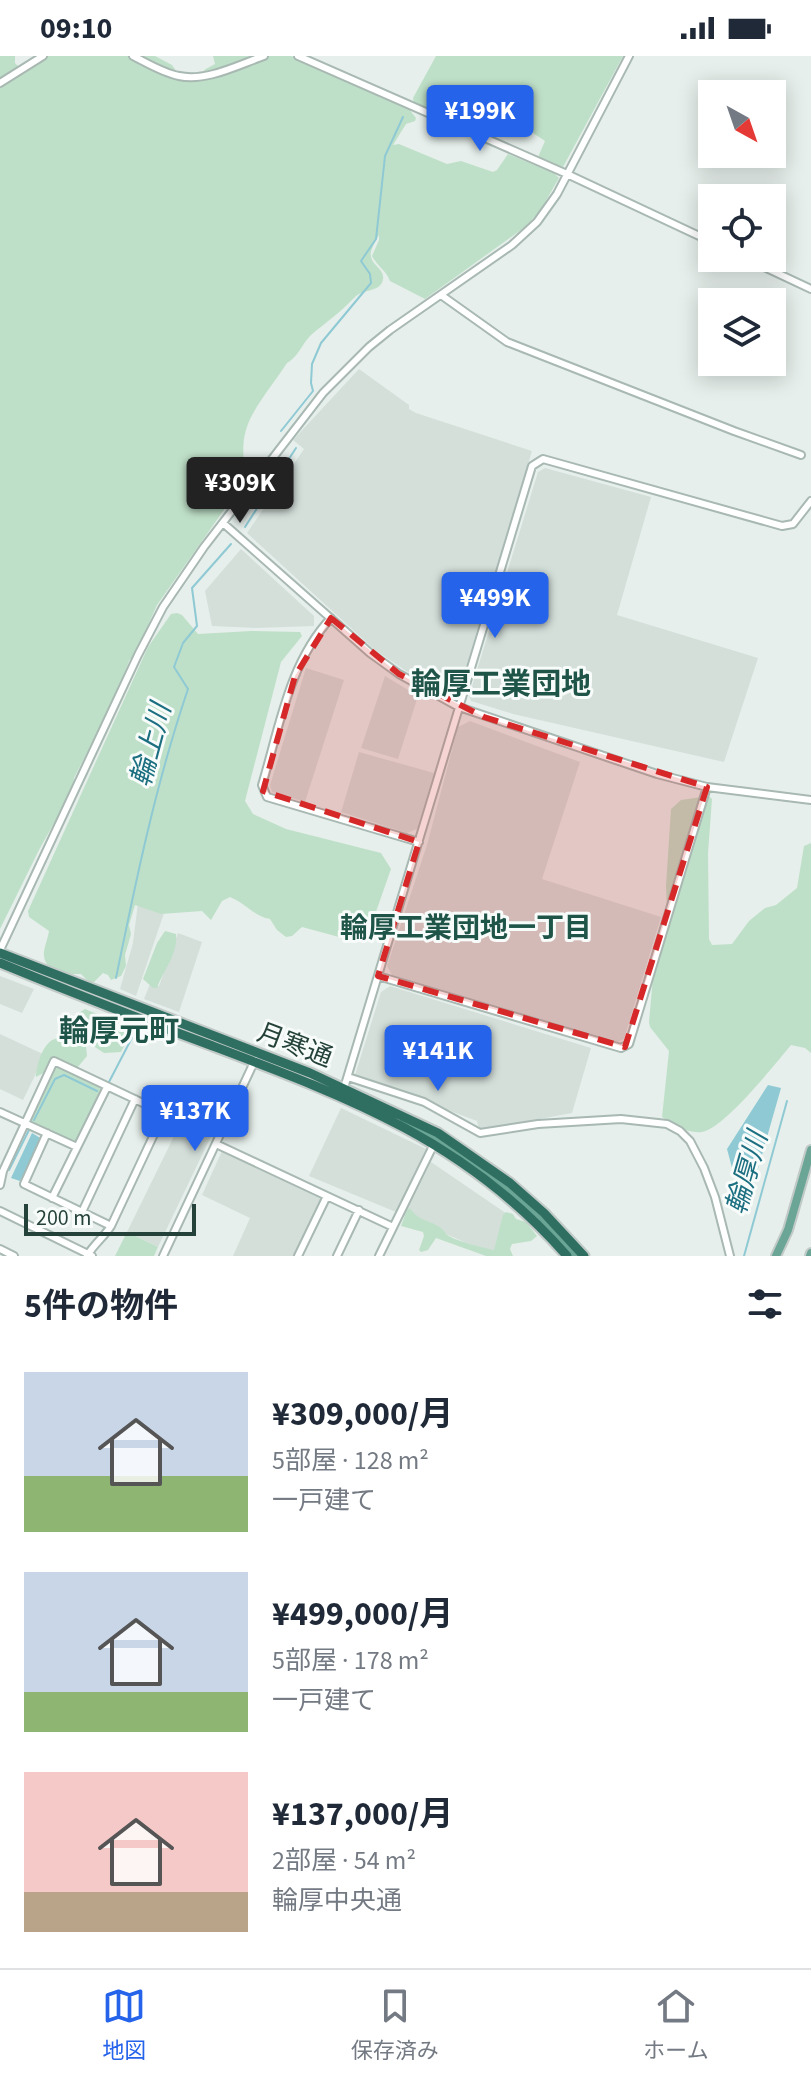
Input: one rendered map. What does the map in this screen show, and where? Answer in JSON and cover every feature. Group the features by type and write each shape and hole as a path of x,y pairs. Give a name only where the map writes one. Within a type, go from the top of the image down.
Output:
{"highway":[{"name":"月寒通","path":"0,952 256,1058 436,1138 496,1185 538,1223 567,1256"},
{"name":"月寒通","path":"0,963 344,1088 510,1183 586,1256"}],"main road":[{"path":"436,1138 498,1181 575,1256"},
{"path":"776,1256 788,1230 811,1150"}],"street":[{"path":"0,83 43,56"},
{"path":"133,56 178,76 190,77 220,71 264,56"},
{"path":"298,56 567,174 698,235"},
{"path":"0,952 163,607 323,393 369,347 512,245 537,222 567,174 629,56"},
{"path":"775,272 811,289"},
{"path":"441,295 507,342 801,455"},
{"path":"344,1088 532,466 543,459 782,526 793,524 811,501"},
{"path":"223,523 399,674 459,707 585,752 707,787 811,800"},
{"path":"331,618 318,632 295,676 262,785 263,791 267,797 419,842"},
{"path":"378,976 625,1047 629,1044 707,787"},
{"path":"163,1256 256,1058"},
{"path":"0,1185 3,1171 54,1061 164,1113 111,1226 89,1255 0,1211"},
{"path":"348,1077 424,1102 480,1133 538,1124 621,1119 667,1124 690,1141 704,1168 730,1256"},
{"path":"52,1198 107,1087"},
{"path":"82,1212 135,1099"},
{"path":"0,1112 77,1147"},
{"path":"47,1133 24,1184 111,1226"},
{"path":"379,1256 436,1138"},
{"path":"216,1144 393,1227"},
{"path":"298,1256 327,1196"},
{"path":"337,1256 359,1210"},
{"path":"0,1249 14,1256"}],"highlighted area":[{"path":"331,618 399,674 484,717 707,787 625,1047 378,976 419,842 263,791 295,676"}],"shaded area":[{"path":"359,369 416,413 532,451 459,690 450,694 406,671 375,650 247,533 304,449 293,440"},
{"path":"545,468 651,497 617,615 758,658 724,762 513,714 471,701 469,696 538,472"},
{"path":"241,549 314,616 314,626 212,626 205,591"},
{"path":"306,668 344,680 305,802 272,792 270,785"},
{"path":"385,676 418,696 398,759 361,748"},
{"path":"470,721 580,762 542,879 661,917 624,1039 616,1043 393,977 387,966 427,845 458,727"},
{"path":"359,752 434,773 417,829 407,833 341,812"},
{"path":"138,903 164,913 136,996 120,989 133,943"},
{"path":"178,933 202,942 179,1012 144,999 150,984 159,986"},
{"path":"0,976 34,989 22,1013 0,1004"},
{"path":"390,986 591,1048 572,1113 479,1130 477,1121 355,1075 381,992"},
{"path":"0,1034 45,1055 23,1100 0,1089"},
{"path":"341,1108 426,1149 396,1212 309,1176"},
{"path":"183,1118 213,1132 158,1247 127,1232"},
{"path":"222,1151 322,1199 294,1256 233,1256 250,1218 202,1195"},
{"path":"431,1162 510,1216 497,1256 404,1216"}],"green space":[{"path":"0,56 15,56 15,63 22,70 47,56 155,56 172,65 183,81 197,81 207,78 204,70 215,64 213,56 291,56 409,109 415,121 406,124 393,145 399,144 447,164 461,161 493,172 508,154 559,178 540,211 525,227 425,299 390,281 374,259 372,256 379,235 371,256 382,272 382,283 358,295 311,335 287,363 253,414 244,437 240,487 157,605 74,778 73,789 0,929"},
{"path":"436,56 623,56 563,167 538,157 545,141 488,103 472,111 459,126 414,105 413,98"},
{"path":"177,613 198,634 300,632 302,636 281,662 245,801 253,814 286,829 381,853 391,869 370,929 361,937 339,937 302,927 286,937 270,919 230,897 222,901 211,920 202,911 161,914 135,905 129,925 131,934 125,955 126,966 121,976 111,980 103,973 90,983 81,974 58,972 49,966 44,953 49,931 29,917 28,911 148,647 171,614"},
{"path":"709,796 712,799 708,853 709,939 712,945 732,944 749,921 797,888 804,846 811,843 811,1053 805,1048 791,1045 723,1120 702,1132 696,1132 662,1117 669,1051 649,1022 655,955 668,932 666,886 671,809 681,800"},
{"path":"165,931 176,934 175,949 157,988 153,988 143,979"},
{"path":"85,1009 133,1029 121,1052 104,1053 89,1043 86,1046 87,1056 77,1068 63,1063 107,1087 77,1147 24,1123 52,1063 36,1077 44,1049 51,1041 78,1029 71,1018"},
{"path":"169,1094 186,1105 191,1118 213,1129 211,1133 186,1121 178,1125 180,1118 169,1113 164,1102"},
{"path":"410,1208 451,1237 494,1250 506,1212 526,1222 537,1236 531,1241 512,1244 510,1249 513,1256 486,1256 436,1238 428,1250 421,1252 423,1232 401,1226"},
{"path":"127,1232 158,1247 154,1256 115,1256"}],"water":[{"path":"768,1085 781,1088 748,1204 742,1205 727,1149"},
{"path":"32,1133 42,1139 20,1181 11,1178"}],"waterway":[{"name":"輪上川","path":"281,431 313,391 312,364 321,343 371,283 370,274 361,261 376,239 385,156 403,117"},
{"name":"輪上川","path":"245,527 296,448"},
{"name":"輪上川","path":"116,978 156,796 188,689 174,667 183,643 197,626 192,588 231,544"},
{"name":"輪上川","path":"109,1082 137,1028"},
{"name":"輪上川","path":"34,1120 55,1079 64,1075 97,1091"},
{"name":"輪厚川","path":"744,1256 787,1101"},
{"name":"輪上川","path":"9,1170 29,1130"}],"district":[{"name":"輪厚工業団地","path":"501,684"},
{"name":"輪厚工業団地一丁目","path":"466,928"},
{"name":"輪厚元町","path":"119,1031"}]}
